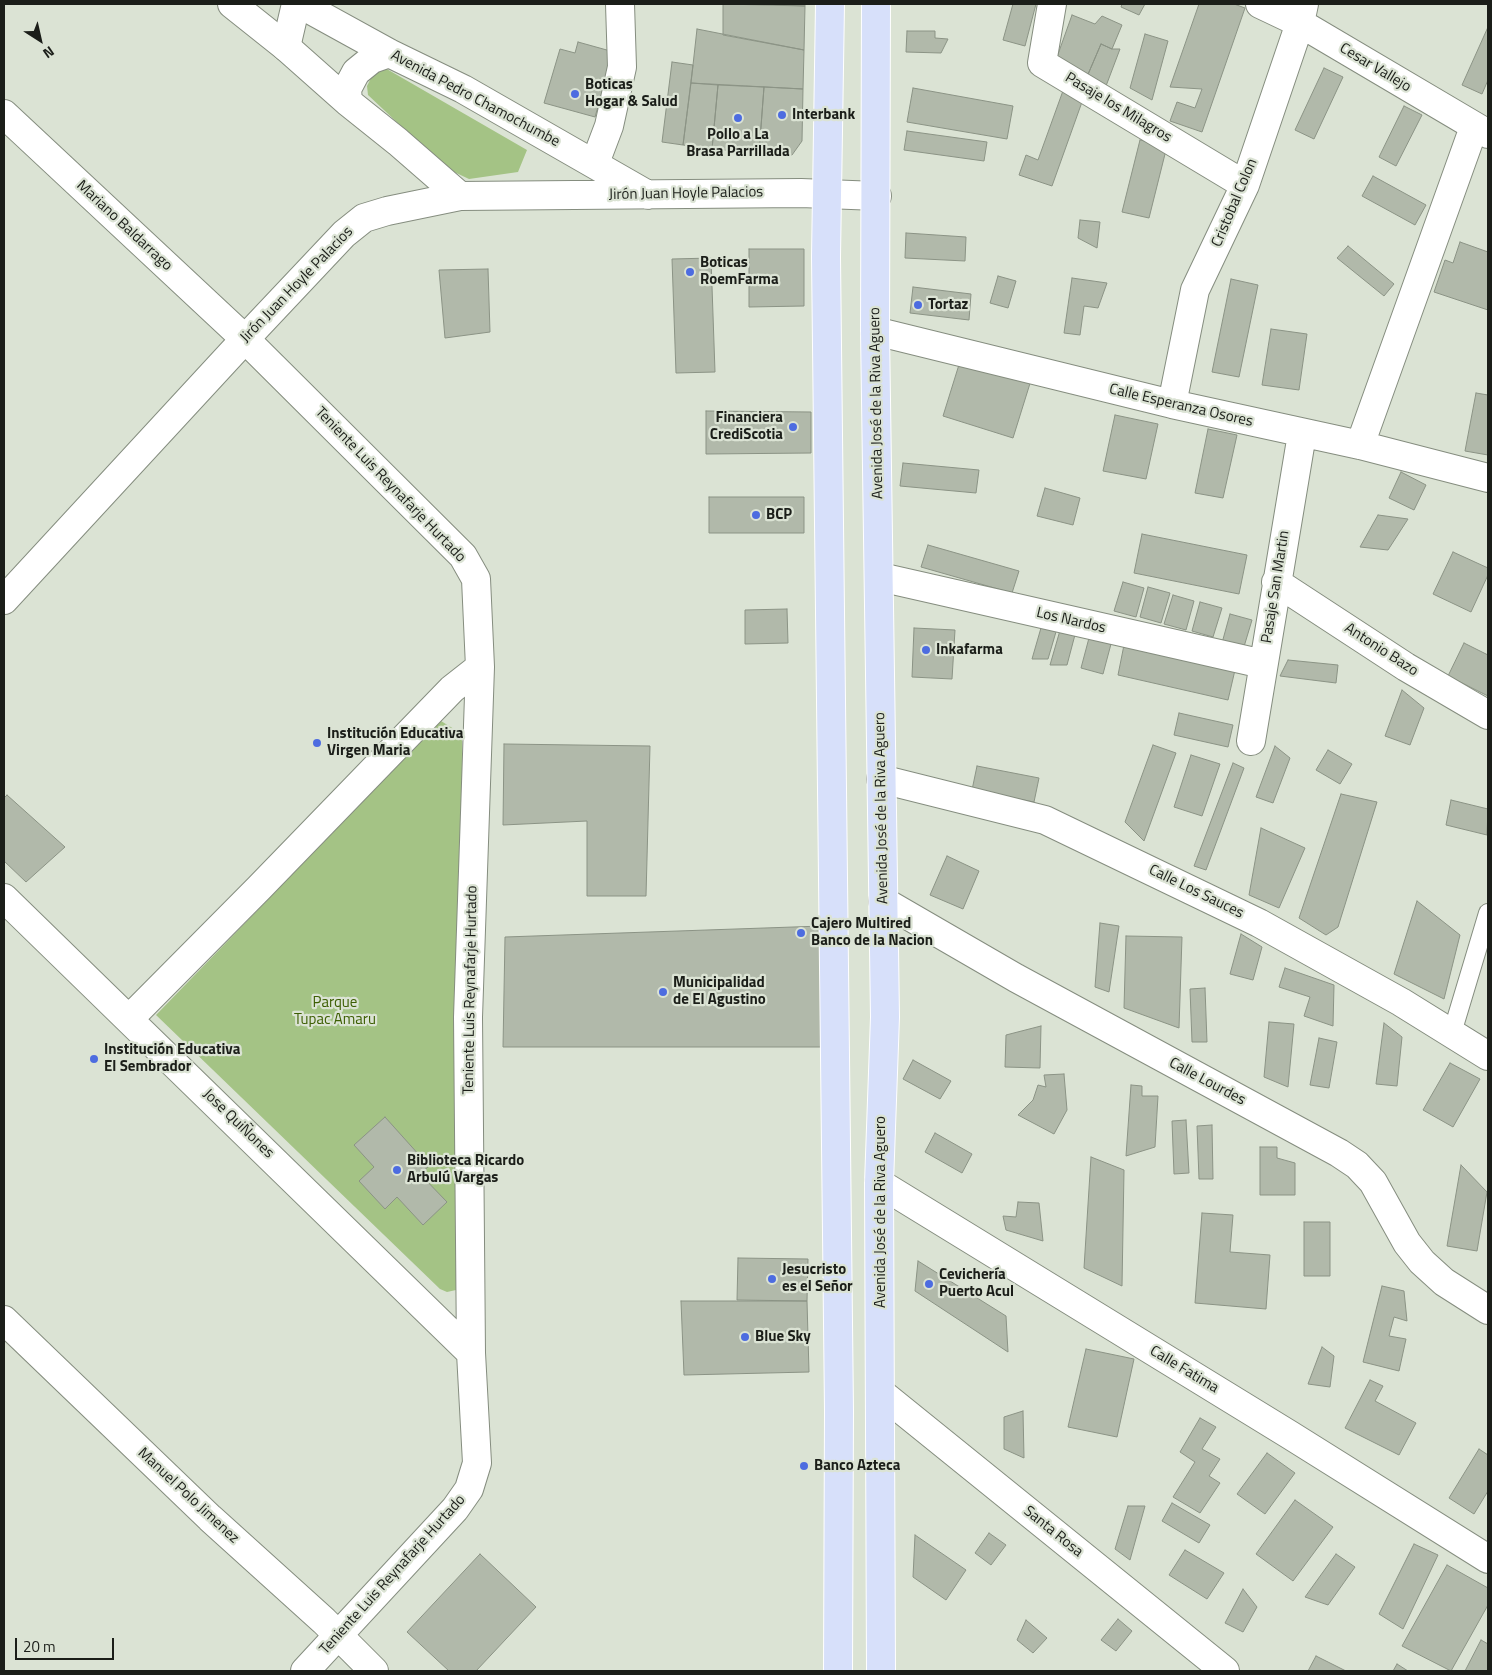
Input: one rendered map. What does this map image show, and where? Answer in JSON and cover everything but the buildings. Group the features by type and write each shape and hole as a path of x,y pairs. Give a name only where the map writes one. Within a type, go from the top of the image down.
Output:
{"main road":[{"path":"830,4 826,194 839,1410 838,1671"},
{"name":"Avenida José de la Riva Aguero","path":"876,4 877,196 875,331 885,1017 879,1183 881,1671"}],"street":[{"path":"232,4 286,47 460,196"},
{"path":"286,47 298,4"},
{"name":"Avenida Pedro Chamochumbe","path":"298,4 463,90 649,195"},
{"path":"594,163 609,126 622,68 620,4"},
{"name":"Pasaje los Milagros","path":"1052,4 1042,63 1245,184"},
{"name":"Cesar Vallejo","path":"1260,4 1302,14 1481,131"},
{"name":"Cristobal Colon","path":"1172,404 1195,290 1245,184 1302,14"},
{"path":"348,102 348,89 356,72 372,59 389,53"},
{"name":"Mariano Baldarrago","path":"4,114 245,339"},
{"path":"1360,445 1481,131"},
{"name":"Jirón Juan Hoyle Palacios","path":"4,600 245,339 344,234 364,218 387,211 460,196 826,194 877,196"},
{"name":"Calle Esperanza Osores","path":"875,331 1172,404 1302,434 1360,445 1488,478"},
{"name":"Teniente Luis Reynafarje Hurtado","path":"245,339 463,556 476,579 480,667 468,1017 471,1353 477,1463 469,1489 455,1509 305,1671"},
{"name":"Pasaje San Martin","path":"1251,741 1302,434"},
{"name":"Los Nardos","path":"880,577 1263,664"},
{"name":"Antonio Bazo","path":"1276,582 1406,667 1488,715"},
{"path":"130,1018 452,689 480,667"},
{"name":"Calle Los Sauces","path":"881,779 1045,820 1259,923 1452,1033 1488,1056"},
{"name":"Jose QuiÑones","path":"4,898 130,1018 471,1353"},
{"name":"Calle Lourdes","path":"883,901 1016,978 1339,1153 1357,1165 1373,1182 1407,1243 1422,1262 1444,1282 1488,1310"},
{"name":"Calle Fatima","path":"879,1183 1488,1559"},
{"name":"Manuel Polo Jimenez","path":"4,1320 210,1518 339,1636 374,1671"},
{"name":"Santa Rosa","path":"881,1393 1224,1671"}],"lane":[{"path":"1452,1033 1488,913"}],"green space":[{"path":"385,68 527,150 518,172 469,179 452,171 435,158 368,95 367,86 371,78 377,71"},
{"name":"Parque Tupac Amaru","path":"441,721 462,734 461,1281 456,1290 447,1292 440,1289 156,1015"}],"place":[{"name":"Boticas Hogar & Salud","path":"575,94"},
{"name":"Interbank","path":"782,115"},
{"name":"Pollo a La Brasa Parrillada","path":"738,118"},
{"name":"Boticas RoemFarma","path":"690,272"},
{"name":"Tortaz","path":"918,305"},
{"name":"Financiera CrediScotia","path":"793,427"},
{"name":"BCP","path":"756,515"},
{"name":"Inkafarma","path":"926,650"},
{"name":"Institución Educativa Virgen Maria","path":"317,743"},
{"name":"Cajero Multired Banco de la Nacion","path":"801,933"},
{"name":"Municipalidad de El Agustino","path":"663,992"},
{"name":"Institución Educativa El Sembrador","path":"94,1059"},
{"name":"Biblioteca Ricardo Arbulú Vargas","path":"397,1170"},
{"name":"Jesucristo es el Señor","path":"772,1279"},
{"name":"Cevichería Puerto Acul","path":"929,1284"},
{"name":"Blue Sky","path":"745,1337"},
{"name":"Banco Azteca","path":"804,1466"}]}
